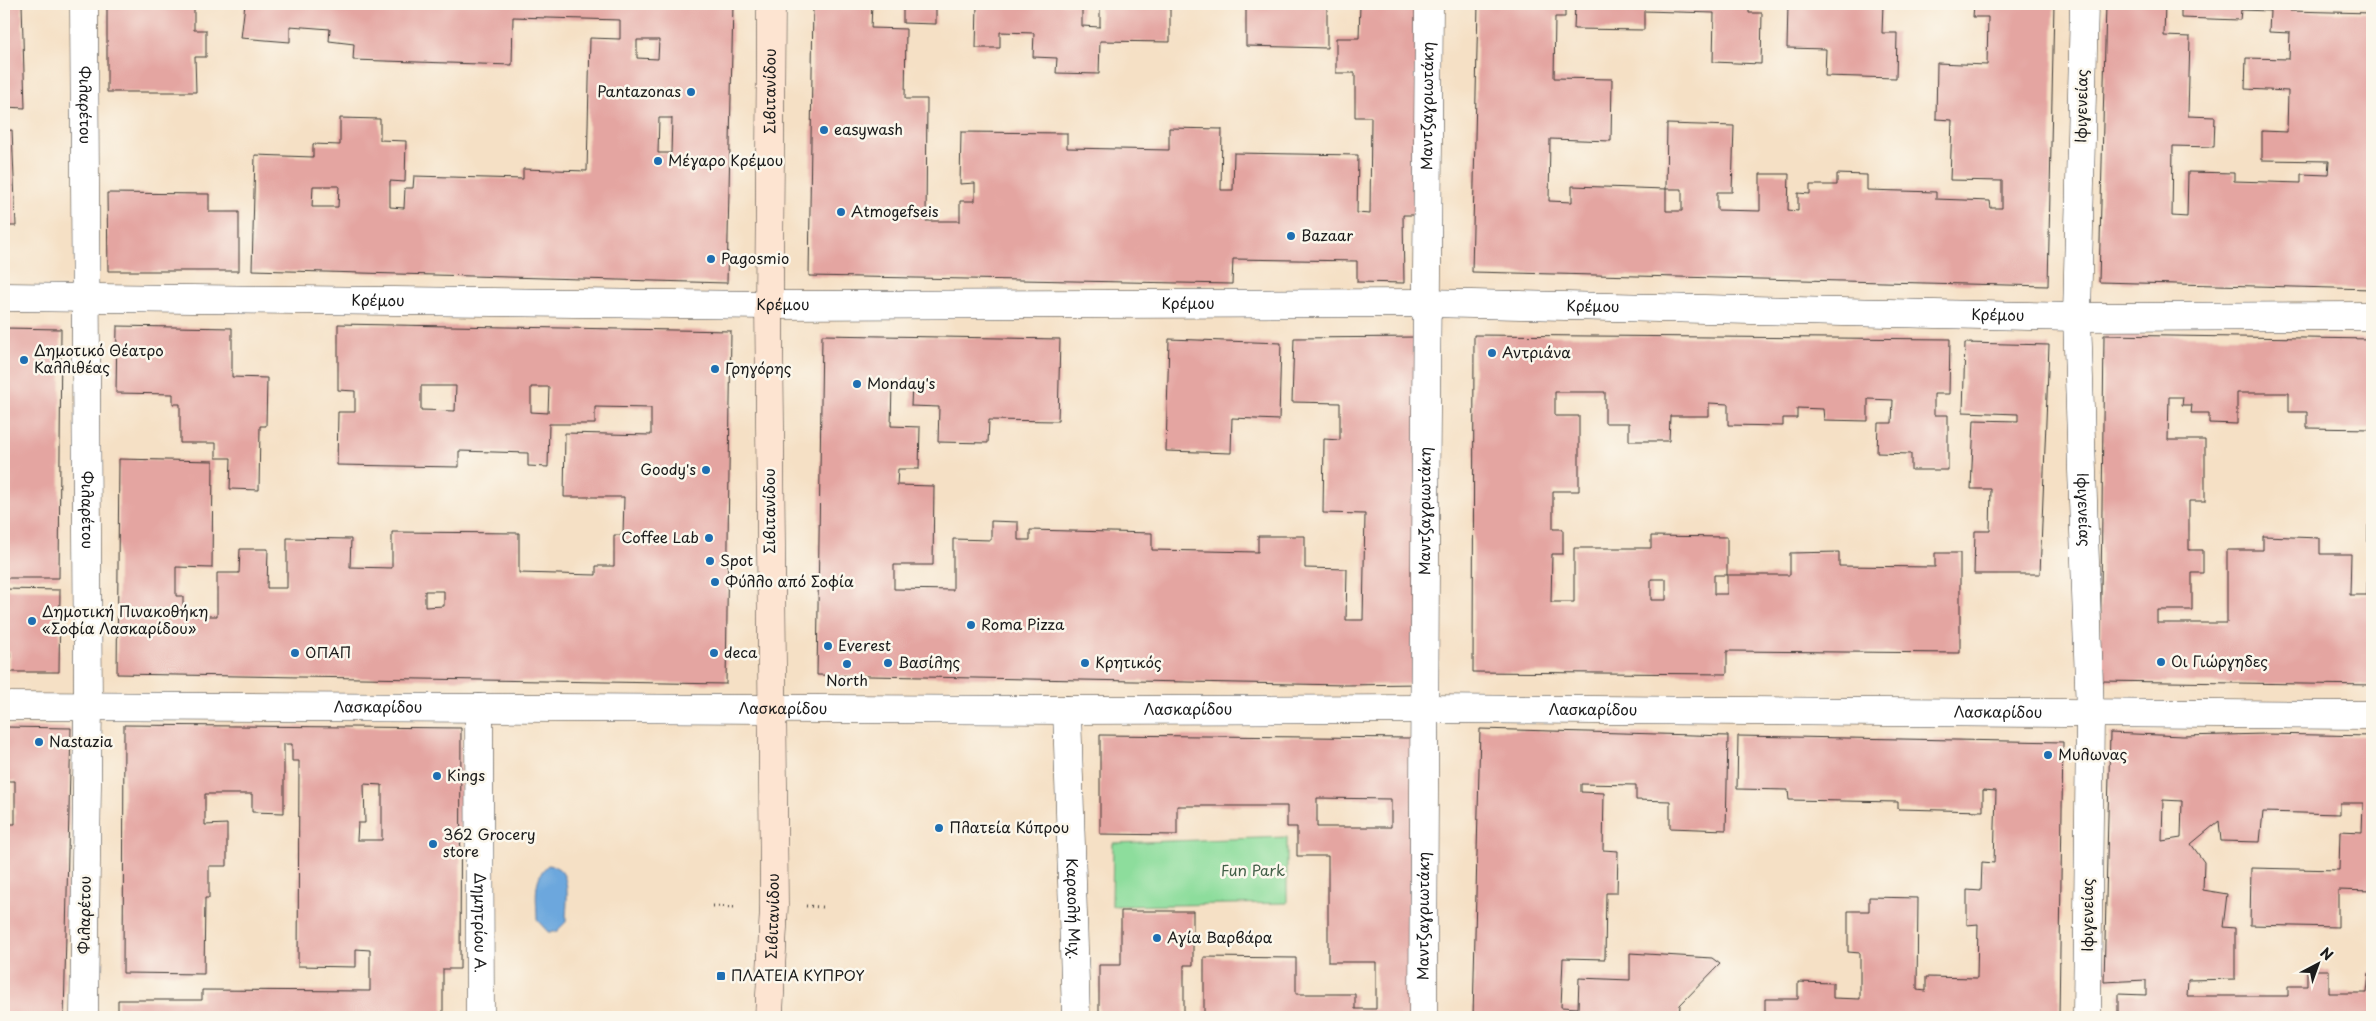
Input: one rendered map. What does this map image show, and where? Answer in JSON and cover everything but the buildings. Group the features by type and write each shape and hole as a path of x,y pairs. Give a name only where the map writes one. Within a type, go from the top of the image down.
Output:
{"main road":[{"name":"Σιβιτανίδου","path":"769,1017 774,905 769,305 770,4"}],"street":[{"name":"Φιλαρέτου","path":"84,4 84,297 88,707 84,1017"},
{"name":"Μαντζαγριωτάκη","path":"1422,1017 1426,709 1425,303 1429,4"},
{"name":"Ιφιγενείας","path":"2084,4 2077,318 2090,714 2087,1017"},
{"name":"Κρέμου","path":"4,297 769,305 1425,303 2077,318 2372,316"},
{"name":"Λασκαρίδου","path":"4,706 1067,710 1426,709 2372,715"},
{"name":"Δημητρίου Α.","path":"479,708 480,1017"},
{"name":"Καραολή Μιχ.","path":"1067,710 1076,1017"}],"path":[{"path":"713,906 734,907"}],"green space":[{"name":"Fun Park","path":"1287,837 1287,903 1112,906 1113,843"}],"water":[{"path":"548,865 556,867 562,872 567,887 566,922 556,932 548,932 537,920 537,883 543,870"}],"place":[{"name":"Pantazonas","path":"691,92"},
{"name":"easywash","path":"824,130"},
{"name":"Μέγαρο Κρέμου","path":"658,161"},
{"name":"Atmogefseis","path":"841,212"},
{"name":"Bazaar","path":"1291,236"},
{"name":"Pagosmio","path":"711,259"},
{"name":"Αντριάνα","path":"1492,353"},
{"name":"Δημοτικό Θέατρο Καλλιθέας","path":"24,360"},
{"name":"Γρηγόρης","path":"715,369"},
{"name":"Monday's","path":"857,384"},
{"name":"Goody's","path":"706,470"},
{"name":"Coffee Lab","path":"709,538"},
{"name":"Spot","path":"710,561"},
{"name":"Φύλλο από Σοφία","path":"715,582"},
{"name":"Δημοτική Πινακοθήκη «Σοφία Λασκαρίδου»","path":"32,621"},
{"name":"Roma Pizza","path":"971,625"},
{"name":"Everest","path":"828,646"},
{"name":"ΟΠΑΠ","path":"295,653"},
{"name":"deca","path":"714,653"},
{"name":"Οι Γιώργηδες","path":"2161,662"},
{"name":"Βασίλης","path":"888,663"},
{"name":"Κρητικός","path":"1085,663"},
{"name":"North","path":"847,664"},
{"name":"Nastazia","path":"39,742"},
{"name":"Μυλωνας","path":"2048,755"},
{"name":"Kings","path":"437,776"},
{"name":"Πλατεία Κύπρου","path":"939,828"},
{"name":"362 Grocery store","path":"433,844"},
{"name":"Αγία Βαρβάρα","path":"1157,938"},
{"name":"ΠΛΑΤΕΙΑ ΚΥΠΡΟΥ","path":"721,976"}]}
